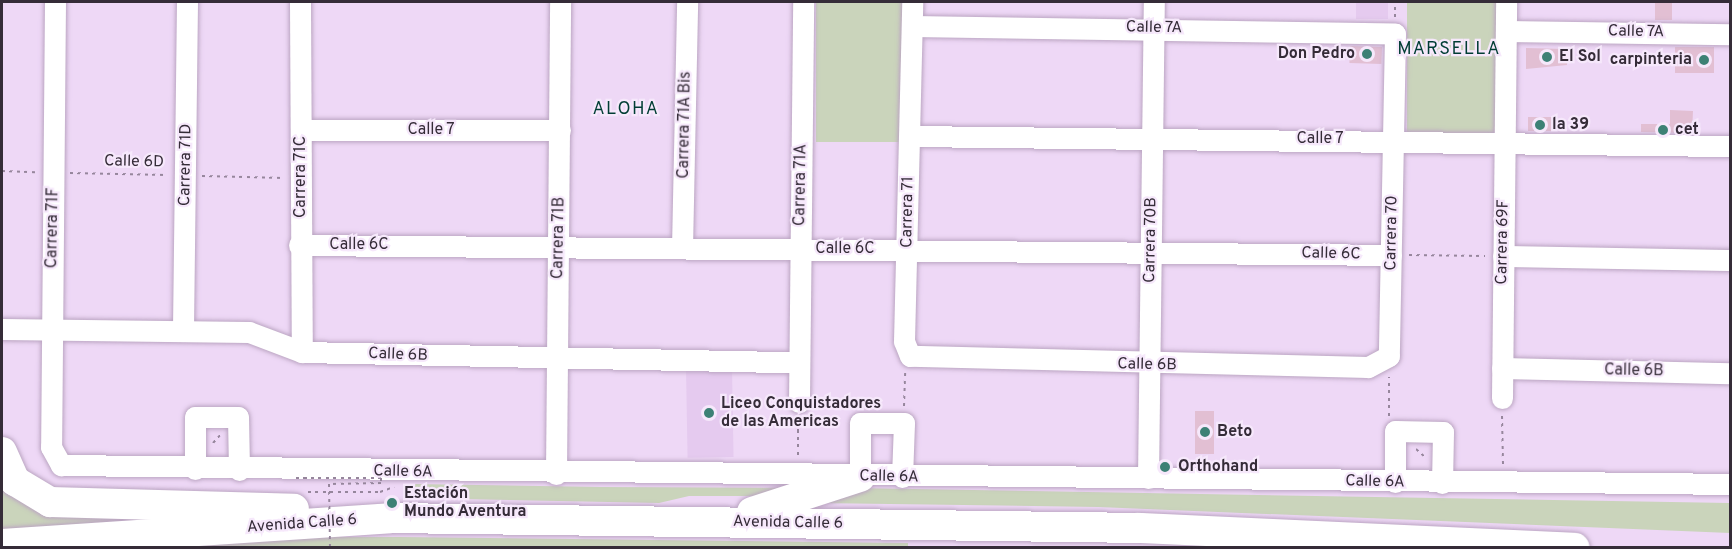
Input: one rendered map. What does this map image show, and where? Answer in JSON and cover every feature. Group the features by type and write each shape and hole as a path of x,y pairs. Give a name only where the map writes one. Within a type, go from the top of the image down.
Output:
{"highway":[{"path":"2,452 15,481 50,502 254,506 390,518"},
{"path":"711,522 860,477"},
{"name":"Avenida Calle 6","path":"2,544 390,518 1140,528 1575,548"}],"street":[{"name":"Carrera 71F","path":"52,455 55,2"},
{"name":"Carrera 71D","path":"183,329 187,176 187,2"},
{"name":"Carrera 71C","path":"300,2 302,179 299,244 302,352"},
{"name":"Carrera 71B","path":"556,474 561,130 560,2"},
{"name":"Carrera 71A Bis","path":"682,248 687,2"},
{"name":"Carrera 71A","path":"799,402 803,2"},
{"name":"Carrera 71","path":"906,349 912,2"},
{"name":"Carrera 70B","path":"1148,478 1154,2"},
{"name":"Carrera 69F","path":"1502,398 1506,2"},
{"name":"Calle 7A","path":"912,26 1153,28 1395,34"},
{"name":"Calle 7A","path":"1506,31 1731,34"},
{"name":"Carrera 70","path":"1389,356 1395,34"},
{"name":"Calle 7","path":"301,130 561,130"},
{"name":"Calle 7","path":"910,136 1504,141 1731,146"},
{"name":"Calle 6C","path":"299,244 1391,255"},
{"path":"1503,256 1731,260"},
{"name":"Calle 6B","path":"2,329 183,329 249,332 302,352 557,361 798,362"},
{"name":"Calle 6B","path":"906,349 917,360 1150,366 1368,367 1389,356"},
{"name":"Calle 6B","path":"1502,368 1731,373"},
{"path":"195,465 195,417 238,417 239,470"},
{"path":"860,477 860,423 904,423 902,477"},
{"path":"1395,482 1395,431 1443,432 1442,477"},
{"name":"Calle 6A","path":"52,455 70,467 195,465 239,470 1395,482 1442,477 1503,483 1731,484"}],"path":[{"name":"Calle 6D","path":"2,171 302,179"},
{"path":"1391,255 1503,256"},
{"path":"904,423 906,349"},
{"path":"1389,356 1389,421 1395,431 1442,477"},
{"path":"1502,398 1503,483"},
{"path":"798,476 799,402"},
{"path":"195,465 238,417"},
{"path":"296,478 381,478 381,483 328,484 330,548"}],"shaded area":[{"path":"1356,2 1388,2 1388,19 1356,19"},
{"name":"Liceo Conquistadores de las Americas","path":"732,368 734,457 688,458 686,369"}],"green space":[{"path":"816,2 902,2 902,142 816,142"},
{"path":"1407,2 1497,2 1497,133 1407,133"},
{"path":"2,472 5,480 238,516 2,534"},
{"path":"413,484 810,488 789,496 689,496 659,503 413,498"},
{"path":"853,488 1730,503 1730,533 1098,507 816,503"},
{"path":"320,537 908,543 908,548 120,548"}],"building":[{"path":"1655,3 1672,3 1672,20 1655,20"},
{"name":"Don Pedro","path":"1350,46 1382,47 1381,64 1349,63"},
{"path":"1675,47 1714,47 1714,73 1675,73"},
{"name":"El Sol","path":"1526,48 1567,49 1567,65 1526,69"},
{"path":"1670,110 1693,111 1692,133 1641,132 1641,124 1670,124"},
{"name":"la 39","path":"1528,117 1554,117 1554,131 1528,131"},
{"name":"Beto","path":"1195,411 1214,411 1214,454 1195,454"}],"place":[{"name":"Don Pedro","path":"1367,54"},
{"name":"El Sol","path":"1547,57"},
{"name":"carpinteria","path":"1704,60"},
{"name":"la 39","path":"1540,125"},
{"name":"cet","path":"1663,130"},
{"name":"Liceo Conquistadores de las Americas","path":"709,413"},
{"name":"Beto","path":"1205,432"},
{"name":"Orthohand","path":"1165,467"},
{"name":"Estación Mundo Aventura","path":"392,503"}],"district":[{"name":"MARSELLA","path":"1449,50"},
{"name":"ALOHA","path":"626,110"}]}
